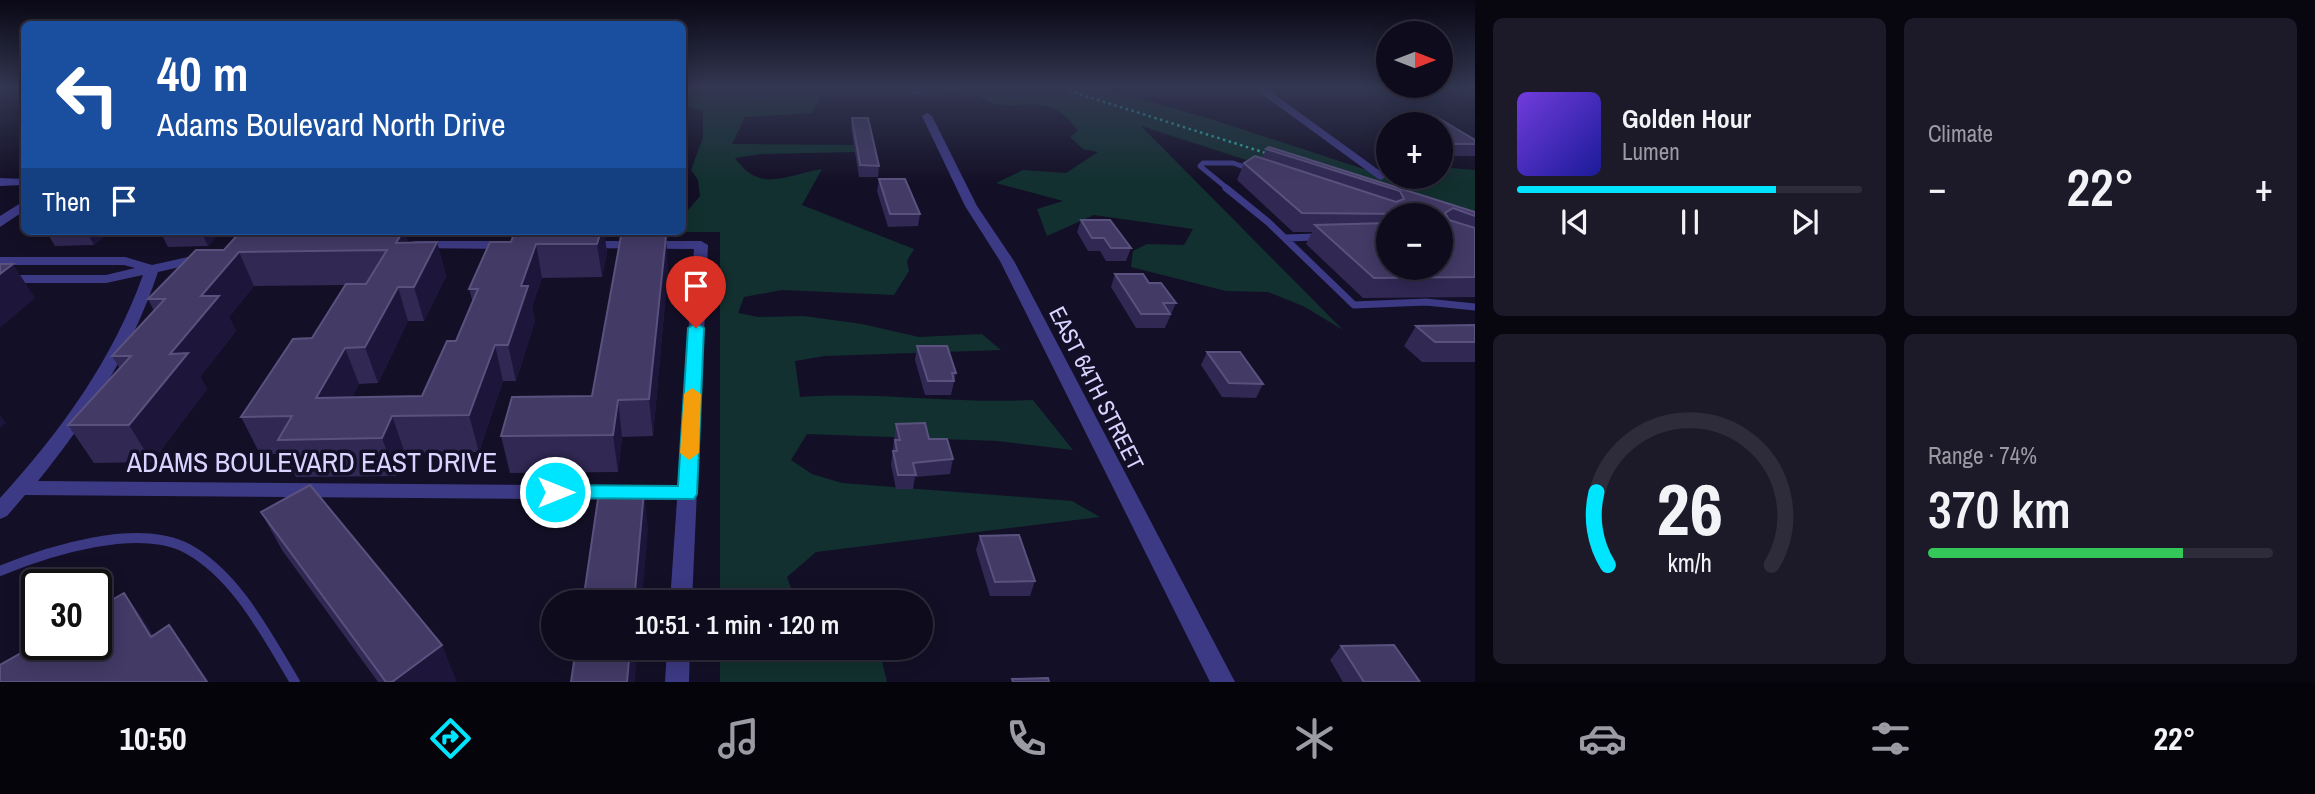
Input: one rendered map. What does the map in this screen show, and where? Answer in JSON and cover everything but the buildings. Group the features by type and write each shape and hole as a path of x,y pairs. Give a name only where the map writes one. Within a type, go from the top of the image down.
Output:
{"street":[{"name":"EAST 64TH STREET","path":"928,119 971,206 1007,261 1223,682"},
{"path":"1301,119 1376,172"},
{"path":"0,182 21,182"},
{"path":"0,223 21,207"},
{"path":"403,244 524,244"},
{"path":"565,245 701,245 682,590"},
{"path":"0,279 106,279 220,254"},
{"path":"0,261 124,261 152,269"},
{"path":"0,511 66,434 107,375 131,330 152,269"},
{"name":"ADAMS BOULEVARD EAST DRIVE","path":"21,488 687,494"},
{"path":"677,682 678,660"}],"lane":[{"path":"1259,172 1233,163 1203,163 1200,166 1285,238 1354,305 1362,307 1426,302 1475,307"},
{"path":"1285,238 1323,237"},
{"path":"0,571 83,544 144,539 186,547 214,569 249,607 295,682"}],"path":[{"path":"1157,119 1279,158"}],"green space":[{"path":"703,119 744,119 732,144 858,145 856,152 761,154 735,158 754,176 764,179 785,178 822,169 802,205 914,249 907,261 909,271 894,295 782,290 744,297 738,313 758,317 804,316 862,324 919,337 982,334 1001,350 825,356 795,361 800,397 1033,400 1073,450 997,441 807,434 791,460 812,474 842,483 1072,501 1100,517 816,552 787,577 792,590 720,590 720,232 686,232 686,212 700,196 698,180 691,170 703,137"},
{"path":"1067,119 1210,119 1376,173 1376,189 1453,189 1453,168 1475,170 1475,234 1453,222 1453,203 1380,203 1141,126 1343,330 1303,306 1268,292 1226,291 1131,267 1133,251 1147,244 1184,245 1193,229 1094,215 1047,236 1037,209 1063,201 996,183 1023,170 1066,173 1098,152 1083,149 1070,137 1078,131"},
{"path":"720,660 882,660 887,682 720,682"}],"slow traffic":[{"path":"689,453 692,394"}],"route":[{"path":"555,492 687,494 696,328"}]}
